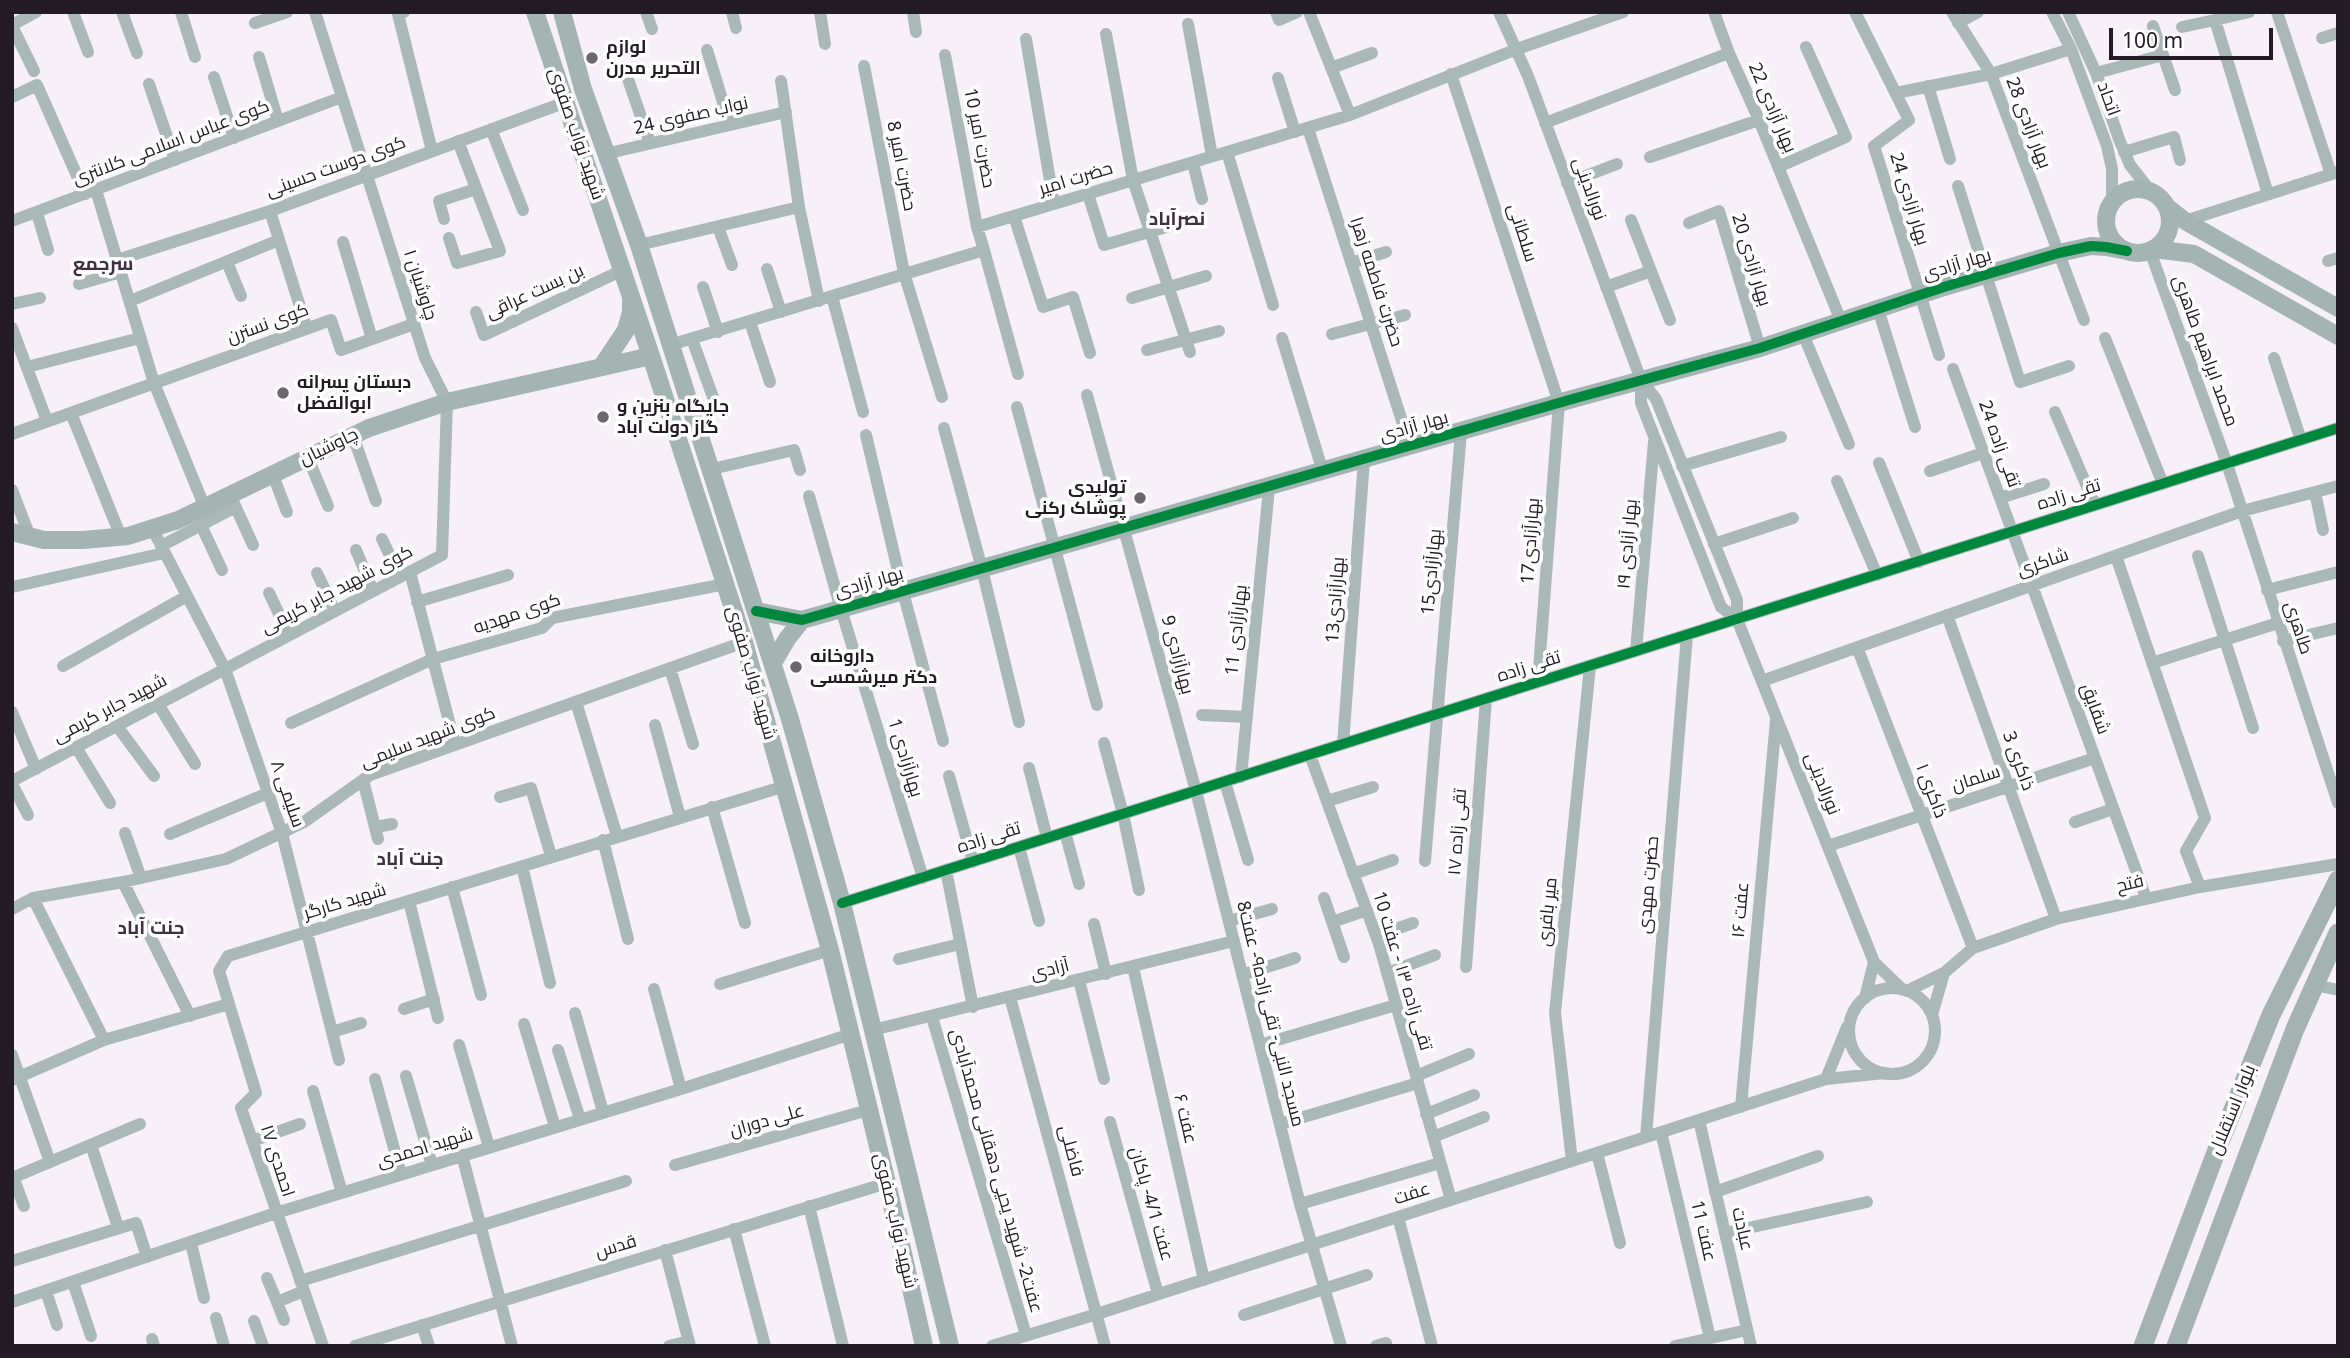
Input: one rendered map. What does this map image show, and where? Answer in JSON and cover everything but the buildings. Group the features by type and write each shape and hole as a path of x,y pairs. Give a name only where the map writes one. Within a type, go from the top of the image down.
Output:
{"main road":[{"name":"شهید نواب صفوی","path":"536,12 652,356 744,642 782,787 830,950 924,1346"},
{"name":"شهید نواب صفوی","path":"564,20 583,89 639,245 773,663 842,903 950,1346"},
{"path":"543,36 564,20"},
{"path":"2079,248 2091,237 2110,208 2126,192 2143,190 2152,193 2185,221 2338,308"},
{"path":"2152,250 2167,235 2169,216 2166,207"},
{"path":"2110,208 2108,231 2112,240 2127,251 2139,253 2152,250 2194,254 2338,336"},
{"name":"بهار آزادی","path":"756,611 802,620 1760,348 2059,253 2079,248 2106,247 2127,251"},
{"path":"602,366 619,344 625,330 631,312 631,293"},
{"name":"چاوشیان","path":"12,532 30,537 83,540 121,537 203,516 233,501 273,475 369,428 447,402 652,356"},
{"path":"773,663 802,620"},
{"name":"بلوار استقلال","path":"2143,1346 2271,1015 2338,880"},
{"name":"بلوار استقلال","path":"2176,1346 2295,1029 2338,933"}],"street":[{"path":"34,71 12,26 36,12"},
{"path":"73,12 88,52"},
{"path":"122,12 137,53"},
{"path":"181,12 195,57"},
{"path":"255,23 287,12"},
{"name":"چاوشیان ۱","path":"315,12 425,358 447,402"},
{"path":"404,12 398,14 432,151"},
{"path":"646,12 652,29"},
{"path":"732,12 736,28"},
{"path":"820,12 825,44"},
{"path":"913,12 916,32"},
{"path":"1276,12 1279,20 1297,12"},
{"path":"1309,12 1350,115"},
{"name":"نورالدینی","path":"1499,12 1517,49 1641,380 1656,399 1737,600 1737,619 1874,962 1905,990"},
{"name":"حضرت امیر","path":"977,227 1350,115 1517,49 1623,12"},
{"path":"1714,12 1729,53"},
{"path":"1955,18 1978,12"},
{"name":"اتحاد","path":"2052,12 2071,49 2107,146 2112,169 2110,208"},
{"name":"اتحاد","path":"2068,12 2095,73 2130,165 2152,193"},
{"path":"2182,27 2249,12"},
{"path":"2185,221 2334,173 2277,12"},
{"name":"بهار آزادی 24","path":"1856,14 1909,120 1874,146 1920,295"},
{"name":"بهار آزادی 28","path":"1955,18 1990,74 2084,320"},
{"path":"2215,20 2268,194"},
{"path":"1188,24 1212,156"},
{"path":"2153,26 2175,90"},
{"path":"2322,38 2338,33"},
{"path":"1106,34 1133,180 1188,346"},
{"path":"1026,38 1054,204"},
{"path":"1779,167 1846,137 1806,47"},
{"path":"1896,93 1990,74 2071,49"},
{"path":"707,50 730,125"},
{"path":"1331,68 1372,53"},
{"name":"بهار آزادی 22","path":"1545,123 1729,53 1779,167 1841,321"},
{"name":"حضرت امیر 10","path":"945,55 977,227"},
{"path":"2095,73 2163,55"},
{"path":"259,57 278,121"},
{"name":"حضرت امیر 8","path":"864,66 904,273 942,397"},
{"name":"سلطانی","path":"1451,74 1559,403"},
{"path":"214,78 234,138"},
{"path":"1278,78 1295,132"},
{"path":"628,79 650,143"},
{"path":"781,81 799,207 819,301"},
{"path":"12,97 37,85 91,192 119,266 154,383 222,570"},
{"path":"149,85 175,160"},
{"path":"1928,86 1950,159"},
{"name":"کوی عباس اسلامی کلانتری","path":"12,221 342,97"},
{"name":"کوی دوست حسینی","path":"79,284 119,266 566,102"},
{"name":"نواب صفوی 24","path":"605,154 786,112"},
{"path":"1650,157 1759,120"},
{"name":"حضرت فاطمه زهرا","path":"1308,128 1410,446"},
{"path":"491,129 523,211"},
{"path":"2124,152 2174,137 2180,160"},
{"path":"449,238 457,263 500,251 458,141"},
{"path":"1227,152 1273,304"},
{"path":"1193,163 1202,199"},
{"path":"1567,183 1617,164"},
{"path":"1958,186 2020,382 2069,366"},
{"path":"444,219 439,201 476,189"},
{"path":"1088,194 1104,245 1187,221"},
{"path":"639,245 799,207"},
{"path":"270,211 307,328"},
{"name":"بهار آزادی 20","path":"1689,223 1719,211 1760,348"},
{"path":"37,213 48,250"},
{"path":"1014,216 1043,307 1073,298 1090,353"},
{"path":"1631,220 1670,320"},
{"path":"719,227 732,265"},
{"path":"977,227 1018,374"},
{"path":"130,301 279,240"},
{"path":"343,242 372,339"},
{"path":"670,345 750,323 984,250"},
{"name":"محمد ابراهیم طاهری","path":"2152,250 2227,464"},
{"path":"1352,263 1386,252"},
{"path":"227,262 241,296"},
{"path":"767,269 781,312"},
{"name":"بن بست عراقی","path":"476,312 484,335 623,270"},
{"path":"1606,287 1651,271"},
{"path":"1132,298 1206,276"},
{"path":"703,287 718,332"},
{"path":"1920,295 1939,355"},
{"path":"832,296 863,412"},
{"path":"12,304 40,298"},
{"path":"1878,309 1915,426"},
{"path":"1332,334 1405,315"},
{"name":"کوی نسترن","path":"12,434 331,320 341,349 414,324"},
{"path":"750,323 770,382"},
{"path":"12,328 15,342 47,421"},
{"path":"1147,350 1188,346 1219,331"},
{"path":"1803,334 1849,444"},
{"path":"27,367 141,338"},
{"path":"1282,338 1323,472"},
{"path":"2105,338 2163,484"},
{"path":"692,339 714,400"},
{"path":"2274,358 2301,440"},
{"name":"تقی زاده 24","path":"1952,369 2012,532"},
{"name":"نورالدینی","path":"1641,380 1641,403 1654,440 1721,607 1737,619"},
{"name":"بهارآزادی 9","path":"1087,395 1196,791"},
{"name":"کوی شهید جابر کریمی","path":"225,669 442,555 447,402"},
{"name":"بهارآزادی17","path":"1538,682 1559,403"},
{"path":"1017,407 1097,705"},
{"path":"2055,412 2095,505"},
{"path":"71,413 121,537"},
{"path":"944,428 1019,722"},
{"name":"تقی زاده","path":"842,903 2338,428"},
{"name":"بهارآزادی15","path":"1424,861 1461,432"},
{"path":"866,435 903,592 943,741"},
{"path":"353,436 376,501"},
{"path":"1682,466 1781,437"},
{"name":"بهار آزادی ۱۹","path":"1636,651 1654,440"},
{"path":"712,469 794,450 800,470"},
{"path":"1930,471 1983,453"},
{"path":"308,458 328,506"},
{"name":"بهارآزادی13","path":"1343,744 1364,460"},
{"path":"1879,463 1919,562"},
{"name":"طاهری","path":"2227,464 2338,803"},
{"path":"273,475 287,512"},
{"path":"1837,481 1877,575"},
{"path":"2000,498 2044,484"},
{"name":"شاکری","path":"1762,681 2242,511 2338,486"},
{"name":"بهارآزادی 11","path":"1241,777 1269,488"},
{"path":"12,490 30,537"},
{"path":"2315,492 2323,530"},
{"name":"بهارآزادی 1","path":"809,496 923,878"},
{"path":"233,501 253,545"},
{"path":"12,586 163,550 203,516"},
{"path":"1714,544 1793,518"},
{"name":"سلیمی ۸","path":"152,528 225,669 282,832 340,1060"},
{"name":"شقایق","path":"2012,532 2146,898"},
{"path":"382,540 405,574 417,602 455,744"},
{"path":"356,550 373,591"},
{"path":"2116,556 2205,818 2186,850 2200,887"},
{"path":"2198,556 2253,728"},
{"path":"2267,590 2338,572"},
{"path":"317,573 335,611"},
{"path":"417,602 508,575"},
{"name":"کوی مهدیه","path":"291,723 433,659 542,628 552,618 725,584"},
{"path":"269,593 289,635"},
{"path":"63,666 187,596"},
{"name":"ذاکری 3","path":"1947,615 2056,919"},
{"path":"2152,663 2278,623"},
{"path":"2283,641 2338,628"},
{"name":"حضرت مهدی","path":"1646,1137 1687,635"},
{"name":"کوی شهید سلیمی","path":"12,909 33,898 123,882 226,859 304,822 370,775 744,642"},
{"name":"ذاکری ۱","path":"1857,647 1973,948"},
{"name":"میر بافری","path":"1572,1161 1555,1013 1590,666"},
{"path":"670,668 693,744"},
{"name":"شهید جابر کریمی","path":"12,782 225,669"},
{"name":"تقی زاده ۱۷","path":"1466,967 1486,699"},
{"path":"576,702 617,836"},
{"path":"158,704 195,764"},
{"path":"12,712 36,769"},
{"path":"1202,715 1247,717"},
{"name":"عفت ۱۶","path":"1741,1107 1776,717"},
{"path":"655,725 680,817"},
{"path":"117,726 154,776"},
{"path":"1104,743 1139,890"},
{"path":"76,747 110,803"},
{"name":"تقی زاده ۱۳ - عفت 10","path":"1310,755 1376,936 1451,1200"},
{"name":"سلمان","path":"1828,846 2095,758"},
{"path":"1029,768 1047,838"},
{"path":"949,776 973,862"},
{"path":"363,780 377,833 392,824"},
{"path":"12,782 28,815"},
{"path":"1225,782 1248,860"},
{"name":"شهید کارگر","path":"229,1004 219,971 228,956 782,787"},
{"path":"1327,801 1373,787"},
{"path":"500,797 531,788 551,856"},
{"name":"مسجد النبی- تقی زاده۹- عفت8","path":"1196,791 1300,1204 1341,1346"},
{"path":"170,834 268,793"},
{"path":"712,807 745,923"},
{"path":"2075,822 2113,809"},
{"path":"1065,832 1079,884"},
{"path":"125,833 141,878"},
{"path":"603,840 628,939"},
{"path":"1019,847 1039,921"},
{"path":"1353,874 1393,860"},
{"name":"فتح","path":"1905,990 1944,973 1973,948 2056,919 2200,887 2338,864"},
{"path":"522,866 550,983"},
{"path":"946,870 973,1007"},
{"path":"123,882 190,1016"},
{"path":"452,887 481,995"},
{"path":"33,898 104,1040"},
{"path":"1324,898 1344,957"},
{"path":"409,901 438,1018"},
{"path":"1229,920 1272,909"},
{"path":"1332,922 1367,910"},
{"path":"1376,936 1413,923"},
{"path":"1094,924 1106,974"},
{"name":"آزادی","path":"873,1030 1234,942"},
{"path":"899,959 960,944"},
{"path":"720,985 830,950"},
{"path":"1387,973 1435,955"},
{"path":"1242,975 1295,958"},
{"path":"1865,998 1874,962"},
{"name":"عفت ۶","path":"1133,967 1203,1280"},
{"path":"1850,1020 1849,1035 1856,1054 1866,1065 1885,1073 1911,1069 1925,1058 1933,1042 1932,1015 1944,973"},
{"path":"1079,980 1104,1079"},
{"path":"2315,985 2338,990"},
{"path":"1826,1079 1853,1012 1865,998 1884,988 1905,990 1922,1000 1932,1015"},
{"path":"654,989 681,1090"},
{"name":"فاضلی","path":"1010,998 1105,1346"},
{"path":"404,1009 434,999"},
{"path":"17,1078 104,1040 229,1004"},
{"name":"احمدی ۱۷","path":"229,1004 256,1093 241,1108 323,1346"},
{"path":"1260,1045 1396,1004"},
{"path":"575,1013 603,1112"},
{"name":"عفت2- شهید یحیی دهقانی محمدآبادی","path":"932,1017 1026,1335"},
{"path":"332,1032 362,1023"},
{"path":"524,1024 555,1127"},
{"name":"شهید احمدی","path":"12,1303 276,1213 681,1090 851,1034"},
{"path":"459,1045 489,1147"},
{"path":"558,1050 580,1119"},
{"path":"1280,1124 1417,1080 1469,1054"},
{"path":"12,1055 17,1078 50,1162"},
{"name":"عفت","path":"992,1346 1826,1079 1885,1073"},
{"path":"406,1076 432,1165"},
{"path":"375,1079 401,1174"},
{"path":"313,1091 342,1193"},
{"path":"1426,1114 1474,1096"},
{"name":"علی دوران","path":"675,1166 868,1110"},
{"path":"1433,1137 1484,1117"},
{"name":"عبادت","path":"1699,1120 1751,1346"},
{"name":"عفت 4/1- پاکان","path":"1110,1122 1158,1294"},
{"path":"24,1206 13,1178 140,1124"},
{"path":"252,1141 300,1124"},
{"name":"عفت 11","path":"1661,1132 1710,1338"},
{"path":"91,1145 118,1227"},
{"path":"1597,1153 1620,1243"},
{"path":"462,1155 512,1346"},
{"path":"1716,1192 1818,1156"},
{"path":"1300,1204 1440,1163"},
{"path":"277,1301 302,1286 480,1226 626,1181"},
{"name":"قدس","path":"355,1346 887,1184"},
{"path":"1725,1233 1867,1202"},
{"path":"809,1206 842,1346"},
{"path":"1398,1217 1432,1346"},
{"path":"12,1261 135,1223 148,1257"},
{"path":"734,1229 765,1346"},
{"path":"191,1243 204,1298"},
{"path":"665,1250 690,1344 669,1346"},
{"path":"1244,1315 1367,1275"},
{"path":"267,1278 284,1320"},
{"path":"74,1282 91,1336"},
{"path":"46,1291 57,1325"},
{"path":"216,1318 225,1346"},
{"path":"254,1321 263,1346"},
{"path":"422,1325 429,1346"},
{"path":"1675,1346 1747,1331"}],"cycle path":[{"path":"756,611 802,620 1576,398 1760,348 1944,287 2059,253 2091,246 2127,251"},
{"path":"842,903 2338,428"}],"place":[{"name":"لوازم التحریر مدرن","path":"592,58"},
{"name":"دبستان پسرانه ابوالفضل","path":"283,393"},
{"name":"جایگاه بنزین و گاز دولت آباد","path":"603,417"},
{"name":"تولیدی پوشاک رکنی","path":"1140,498"},
{"name":"داروخانه دکتر میرشمسی","path":"796,667"}],"district":[{"name":"نصرآباد","path":"1177,220"},
{"name":"سرجمع","path":"103,265"},
{"name":"جنت آباد","path":"410,860"},
{"name":"جنت آباد","path":"151,929"}]}
